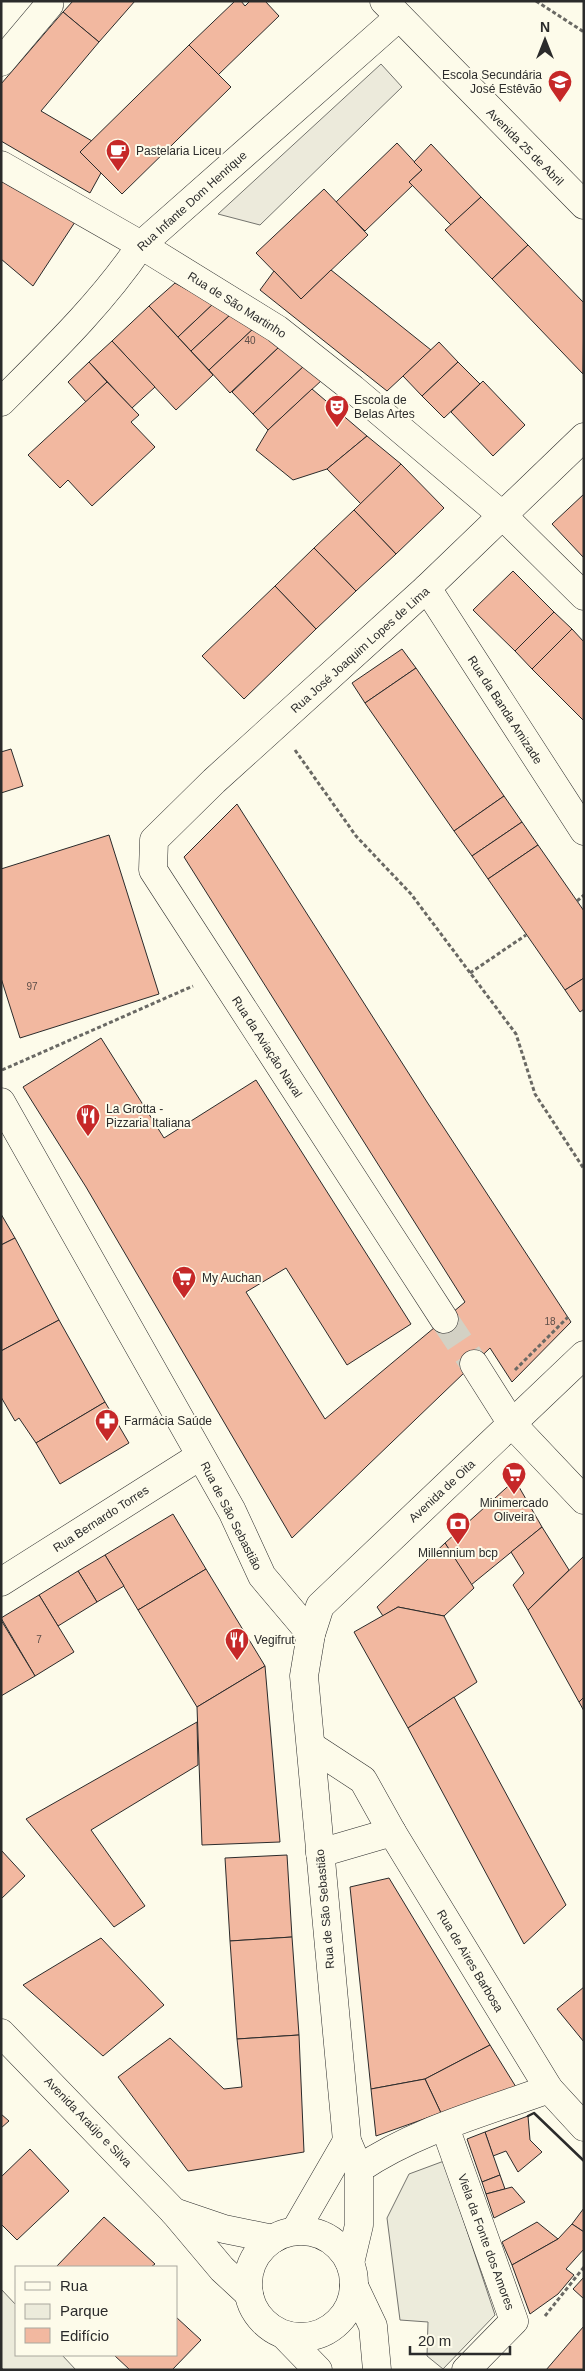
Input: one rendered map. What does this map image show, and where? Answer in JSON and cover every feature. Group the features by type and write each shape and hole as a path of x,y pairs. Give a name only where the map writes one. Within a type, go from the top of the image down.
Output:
{"street":[{"path":"1,62 49,5 47,1"},
{"name":"Avenida 25 de Abril","path":"392,9 486,108 584,205"},
{"name":"Rua Infante Dom Henrique","path":"1,402 90,308 128,264 141,245 392,9"},
{"name":"Rua de São Martinho","path":"1,165 141,245 277,329 353,389 503,516 584,596"},
{"name":"Rua José Joaquim Lopes de Lima","path":"214,781 427,588 584,437"},
{"name":"Rua da Banda Amizade","path":"427,588 584,831"},
{"name":"Rua da Aviação Naval","path":"214,781 154,840 153,870 444,1319"},
{"name":"Rua de São Sebastião","path":"1,1102 232,1511 262,1576 311,1634 304,1676 347,2141 359,2169 359,2225 352,2274"},
{"name":"Avenida de Oita","path":"311,1634 320,1606 584,1355"},
{"path":"474,1364 512,1424 584,1500"},
{"name":"Rua Bernardo Torres","path":"1,1582 200,1456"},
{"name":"Rua de Aires Barbosa","path":"311,1746 363,1780 392,1832 549,2089 584,2127"},
{"path":"320,1854 392,1832"},
{"name":"Avenida Araújo e Silva","path":"1,2034 174,2212 222,2269 249,2294"},
{"path":"359,2169 383,2152 549,2089"},
{"name":"Viela da Fonte dos Amores","path":"445,2127 514,2321 466,2370"},
{"path":"318,2370 284,2335 261,2319 249,2294 248,2278 252,2263 261,2249 284,2235 347,2141"},
{"name":"Avenida Araújo e Silva","path":"174,2212 224,2229 284,2235"},
{"path":"284,2235 312,2232 328,2238 341,2249 373,2326 377,2370"},
{"path":"284,2335 300,2337 317,2335 332,2328 344,2316 352,2302 352,2274"}],"path":[{"path":"536,1 584,32"},
{"path":"277,725 356,836 411,894 516,1034 535,1094 584,1169"},
{"path":"577,900 584,896"},
{"path":"470,973 526,935"},
{"path":"1,1070 162,1000"},
{"path":"509,1376 568,1317"},
{"path":"514,2321 537,2325 584,2267"}],"green space":[{"path":"444,2161 495,2315 443,2369 427,2356 428,2322 400,2320 387,2218 409,2174"},
{"path":"1,2289 15,2304 15,2356 63,2356 76,2370 4,2370 1,2367"}],"shaded area":[{"path":"381,64 402,87 260,225 218,214"}],"building":[{"path":"73,1 135,1 99,42 63,12"},
{"path":"235,1 241,1 245,6 250,1 265,1 279,16 218,75 189,45"},
{"path":"63,12 99,42 41,111 92,141 80,152 101,173 90,193 1,141 1,84"},
{"path":"189,45 231,87 122,194 80,152"},
{"path":"397,143 422,170 409,182 413,185 365,231 336,202"},
{"path":"431,144 481,197 451,225 409,182 422,170 414,162"},
{"path":"1,181 75,222 33,286 1,259"},
{"path":"324,189 368,235 301,299 256,253"},
{"path":"481,197 528,245 492,279 445,230"},
{"path":"528,245 584,303 583,374 492,279"},
{"path":"331,270 431,350 387,391 260,290 274,271 301,299"},
{"path":"175,283 213,304 178,337 149,306"},
{"path":"213,304 230,315 191,351 178,337"},
{"path":"149,306 213,375 176,410 112,341"},
{"path":"230,315 254,328 209,370 191,351"},
{"path":"254,328 279,347 230,393 209,370"},
{"path":"112,341 155,387 132,408 89,362"},
{"path":"439,342 458,362 422,396 403,376"},
{"path":"279,347 304,366 253,414 232,392"},
{"path":"89,362 107,382 86,402 68,382"},
{"path":"458,362 480,384 444,418 422,396"},
{"path":"304,366 322,380 268,430 253,414"},
{"path":"483,381 525,425 493,456 451,412"},
{"path":"107,382 139,415 131,422 155,447 92,506 68,480 60,488 28,455"},
{"path":"312,389 367,436 327,469 293,480 256,450 268,430"},
{"path":"367,436 401,464 361,504 327,469"},
{"path":"401,464 444,508 396,554 354,510"},
{"path":"584,494 584,558 552,524"},
{"path":"354,510 396,554 356,591 314,548"},
{"path":"314,548 356,591 316,629 275,586"},
{"path":"513,571 554,612 515,651 473,610"},
{"path":"275,586 316,629 244,699 202,656"},
{"path":"554,612 572,629 532,669 515,651"},
{"path":"572,629 584,642 584,721 532,669"},
{"path":"402,649 416,668 365,703 352,683"},
{"path":"416,668 504,796 454,831 365,703"},
{"path":"11,749 23,786 1,793 1,752"},
{"path":"504,796 522,822 472,856 454,831"},
{"path":"237,804 427,1102 571,1322 512,1382 490,1348 292,1538 86,1187 23,1087 101,1038 164,1138 256,1080 411,1324 347,1365 286,1268 246,1292 325,1419 465,1302 184,857"},
{"path":"522,822 538,845 488,879 472,856"},
{"path":"109,835 159,994 20,1038 1,978 1,869"},
{"path":"538,845 584,911 584,978 565,990 488,879"},
{"path":"584,978 584,1009 580,1012 565,990"},
{"path":"1,1214 15,1238 1,1245"},
{"path":"15,1238 59,1320 1,1351 1,1245"},
{"path":"59,1320 105,1402 36,1443 19,1418 15,1421 1,1397 1,1351"},
{"path":"105,1402 129,1443 60,1484 36,1443"},
{"path":"515,1480 542,1527 471,1585 445,1543"},
{"path":"173,1514 206,1569 138,1610 105,1555"},
{"path":"542,1527 569,1570 528,1610 513,1585 524,1573 511,1552"},
{"path":"445,1543 474,1588 444,1616 398,1607 383,1616 377,1607"},
{"path":"105,1555 124,1586 97,1602 78,1571"},
{"path":"584,1556 584,1697 579,1702 528,1610"},
{"path":"206,1569 265,1666 197,1707 138,1610"},
{"path":"78,1571 97,1602 58,1626 39,1595"},
{"path":"39,1595 74,1652 35,1676 1,1618"},
{"path":"398,1607 444,1616 477,1682 408,1728 354,1632"},
{"path":"1,1620 35,1676 1,1696"},
{"path":"265,1666 280,1842 202,1845 197,1707"},
{"path":"454,1697 566,1905 524,1944 408,1728"},
{"path":"584,1697 584,1711 579,1702"},
{"path":"197,1722 198,1765 91,1830 145,1906 114,1927 26,1819"},
{"path":"1,1850 25,1876 1,1899"},
{"path":"287,1855 292,1937 230,1941 225,1858"},
{"path":"389,1878 490,2045 425,2079 371,2089 350,1887"},
{"path":"292,1937 299,2035 237,2039 230,1941"},
{"path":"101,1938 164,2005 103,2056 23,1985"},
{"path":"584,1987 584,2042 557,2009"},
{"path":"299,2035 304,2152 188,2171 118,2077 170,2038 224,2089 242,2087 237,2039"},
{"path":"490,2045 516,2087 441,2113 425,2079"},
{"path":"425,2079 441,2113 376,2136 371,2089"},
{"path":"1,2114 9,2121 1,2128"},
{"path":"528,2116 530,2140 542,2152 518,2172 506,2151 493,2156 485,2132"},
{"path":"485,2132 500,2175 482,2182 467,2139"},
{"path":"30,2149 69,2191 17,2240 1,2224 1,2177"},
{"path":"500,2175 505,2189 486,2194 482,2182"},
{"path":"512,2187 525,2202 494,2218 486,2194"},
{"path":"584,2208 584,2232 572,2224"},
{"path":"104,2217 155,2264 152,2266 57,2266"},
{"path":"537,2222 558,2239 512,2265 502,2242"},
{"path":"572,2224 584,2232 584,2249 566,2269 574,2275 558,2294 530,2314 512,2265 558,2239"},
{"path":"584,2277 584,2299 573,2289"},
{"path":"178,2319 201,2340 172,2370 130,2370 115,2356 178,2356"},
{"path":"584,2326 584,2370 546,2370 577,2334"}],"tunnel":[{"path":"444,1319 474,1364"}],"wall":[{"path":"528,2116 534,2113 584,2161"}],"place":[{"name":"Escola Secundária José Estêvão","path":"560,103"},
{"name":"Pastelaria Liceu","path":"118,172"},
{"name":"Escola de Belas Artes","path":"337,428"},
{"name":"La Grotta - Pizzaria Italiana","path":"88,1137"},
{"name":"My Auchan","path":"184,1299"},
{"name":"Farmácia Saúde","path":"107,1442"},
{"name":"Minimercado Oliveira","path":"514,1495"},
{"name":"Millennium bcp","path":"458,1545"},
{"name":"Vegifrut","path":"237,1661"}]}
